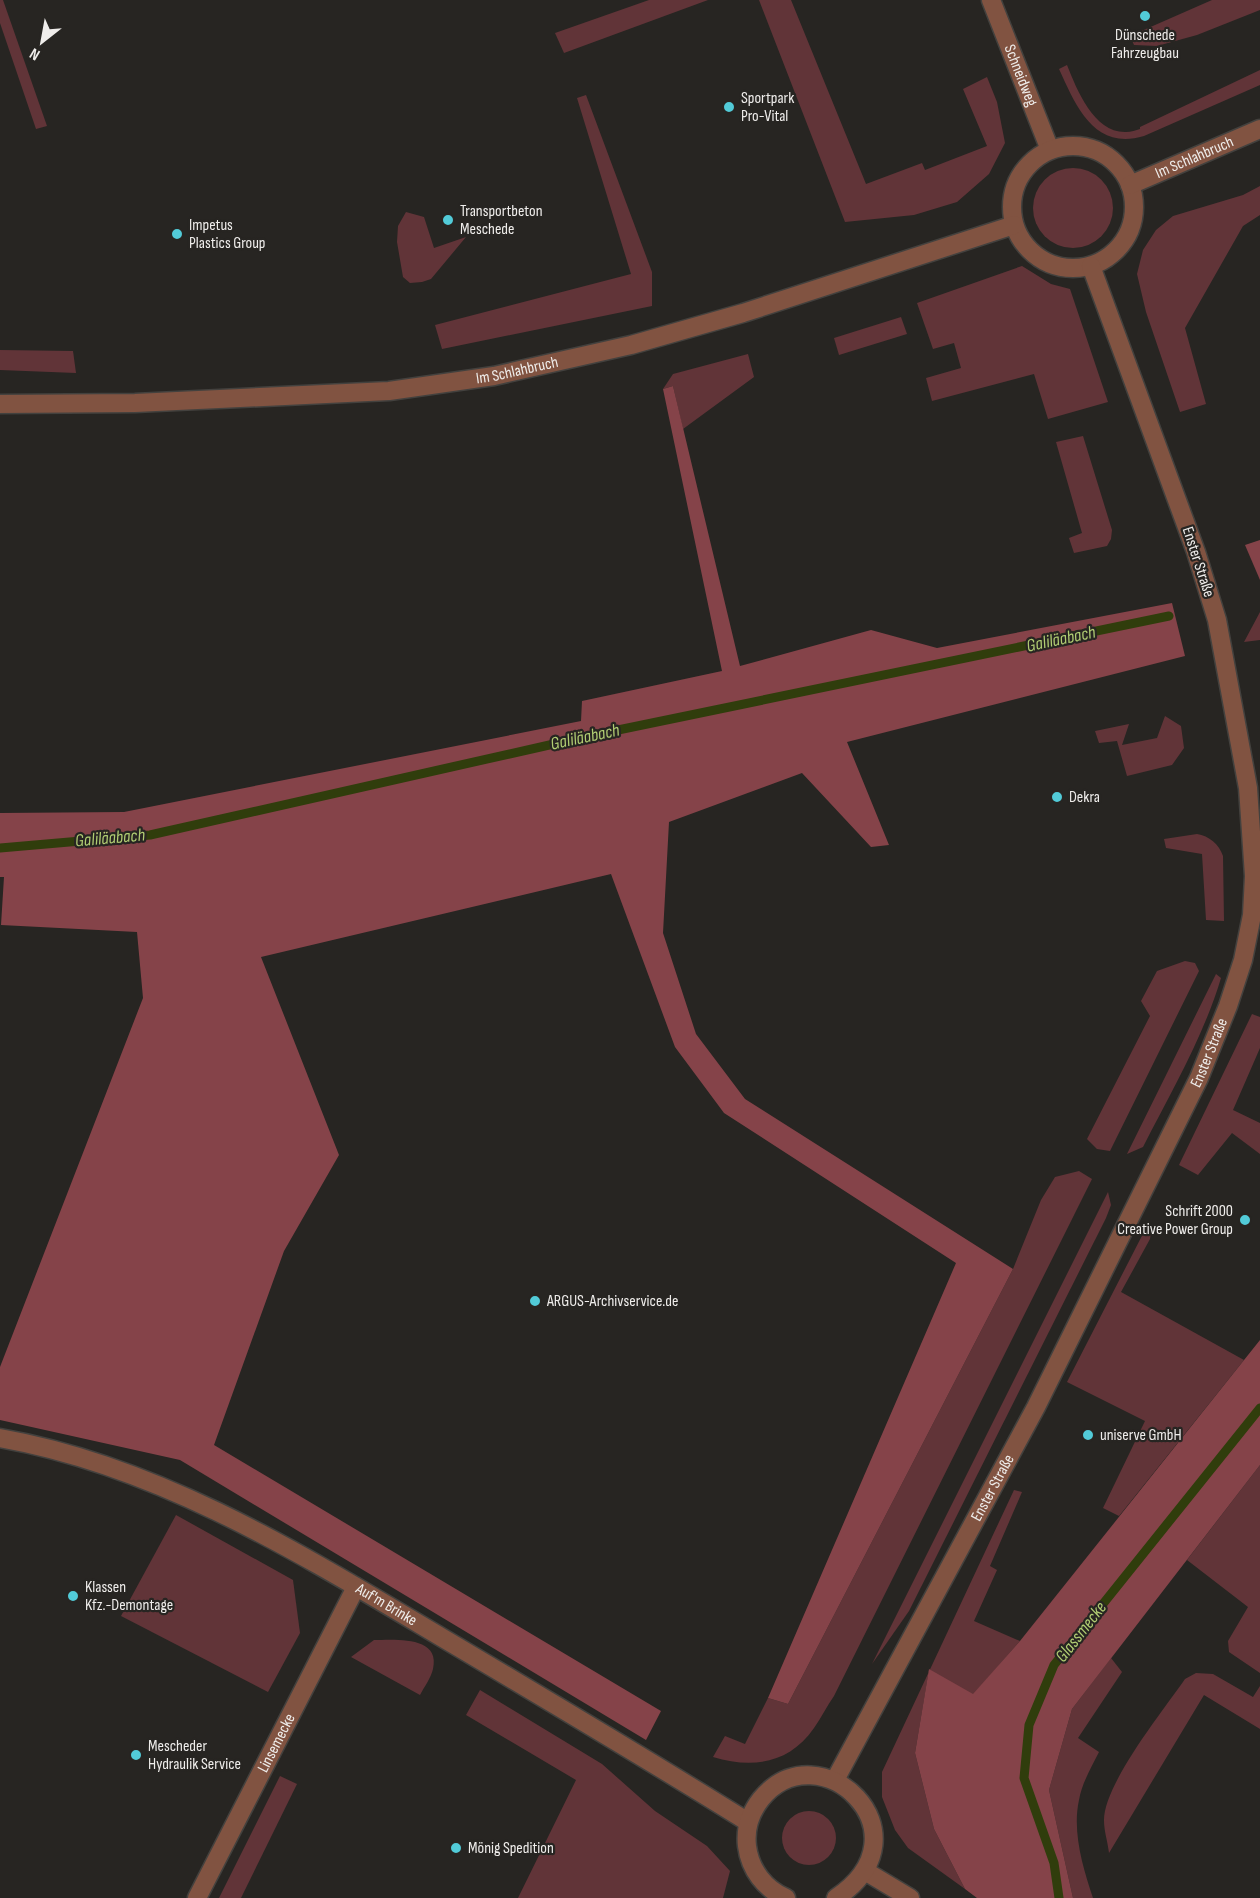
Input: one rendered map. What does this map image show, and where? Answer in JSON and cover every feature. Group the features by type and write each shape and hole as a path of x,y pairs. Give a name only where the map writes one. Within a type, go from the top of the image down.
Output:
{"street":[{"name":"Schneidweg","path":"991,0 1050,150"},
{"name":"Im Schlahbruch","path":"1130,184 1260,129"},
{"path":"1068,146 1085,147 1102,153 1116,164 1130,184 1134,213 1130,231 1107,259 1091,266 1071,269 1052,266 1036,256 1022,242 1014,225 1011,207 1014,189 1022,172 1034,159 1050,150 1068,146"},
{"name":"Im Schlahbruch","path":"0,404 135,403 389,392 494,376 631,345 743,313 1014,225"},
{"name":"Enster Straße","path":"834,1780 1036,1407 1199,1078 1228,1006 1242,960 1252,915 1254,876 1248,788 1217,620 1196,552 1091,266"},
{"name":"Auf'm Brinke","path":"0,1438 80,1456 202,1504 259,1533 356,1587 748,1822"},
{"name":"Linsemecke","path":"197,1898 356,1587"},
{"path":"780,1897 759,1877 748,1855 746,1838 748,1822 755,1807 766,1793 781,1783 799,1777 817,1776 834,1780 850,1790 862,1803 870,1819 874,1837 872,1855 865,1871 853,1887 836,1898"},
{"path":"865,1871 910,1898"}],"shaded area":[{"path":"0,0 3,0 47,126 36,129 0,23"},
{"path":"649,0 708,0 564,53 555,33"},
{"path":"759,0 791,0 866,184 922,163 925,170 987,146 963,89 987,77 997,102 1005,143 989,174 957,202 914,215 845,222"},
{"path":"1212,0 1260,0 1260,10 1197,35 1157,46 1134,45 1130,36"},
{"path":"1067,65 1088,108 1096,118 1115,130 1126,132 1140,129 1260,70 1260,85 1144,136 1127,139 1112,137 1089,122 1072,97 1059,69"},
{"path":"586,95 652,272 652,306 442,349 435,325 631,274 577,98"},
{"path":"1073,168 1088,171 1101,180 1110,193 1113,208 1110,223 1101,236 1088,245 1073,248 1058,245 1045,236 1036,223 1033,208 1036,193 1045,180 1058,171"},
{"path":"1260,186 1260,215 1243,226 1185,328 1206,404 1180,412 1146,312 1137,274 1143,250 1156,230 1173,216 1243,195"},
{"path":"406,212 424,217 434,248 466,237 431,279 422,282 410,283 403,277 397,242 398,226"},
{"path":"1022,266 1051,284 1070,289 1108,402 1048,419 1034,374 932,401 926,378 961,368 954,343 933,349 917,303"},
{"path":"901,317 907,334 839,355 834,338"},
{"path":"0,350 73,351 76,373 0,370"},
{"path":"748,354 754,377 683,429 673,386 663,389 673,374"},
{"path":"673,386 740,666 871,630 937,648 1172,603 1185,656 847,742 889,845 871,847 802,773 669,822 663,933 696,1034 745,1099 1013,1269 788,1704 768,1698 956,1263 724,1113 675,1047 611,874 261,957 339,1155 284,1251 214,1445 661,1711 646,1740 180,1460 0,1420 0,1367 143,998 137,932 1,925 4,877 0,877 0,813 124,812 581,721 582,701 722,671 663,389"},
{"path":"1083,436 1112,530 1107,546 1074,553 1069,538 1082,533 1056,442"},
{"path":"1260,540 1260,580 1245,545"},
{"path":"1260,612 1260,640 1244,642"},
{"path":"1165,716 1181,726 1184,748 1172,765 1127,776 1117,741 1099,743 1095,731 1129,724 1122,745 1157,738"},
{"path":"1197,834 1213,841 1223,856 1224,921 1206,920 1202,854 1166,848 1164,839"},
{"path":"1185,961 1195,963 1199,971 1110,1151 1097,1149 1087,1139 1150,1016 1141,1001 1157,971"},
{"path":"1216,974 1221,978 1214,1000 1186,1064 1143,1147 1127,1154"},
{"path":"1252,1014 1260,1017 1260,1048 1233,1110 1260,1123 1260,1154 1232,1133 1198,1175 1179,1165"},
{"path":"1079,1171 1092,1179 834,1696 804,1740 781,1756 756,1763 742,1763 713,1757 725,1736 745,1744 768,1698 788,1704 1013,1269 1041,1200 1055,1177"},
{"path":"1108,1192 1111,1205 1106,1218 909,1611 872,1664"},
{"path":"1148,1224 1151,1232 1150,1239 1121,1292 1244,1360 1119,1516 1103,1508 1145,1421 1067,1382"},
{"path":"1260,1340 1260,1465 1072,1709 1049,1790 1073,1898 977,1898 965,1889 934,1829 915,1753 929,1669 973,1694 1020,1641"},
{"path":"1260,1465 1260,1673 1229,1652 1228,1641 1248,1607 1187,1560"},
{"path":"1014,1490 1022,1492 990,1566 997,1570 974,1621 1020,1641 973,1695 930,1670"},
{"path":"176,1515 293,1580 300,1633 268,1692 121,1616"},
{"path":"374,1640 403,1640 423,1645 430,1650 434,1658 433,1669 420,1695 351,1657"},
{"path":"1111,1658 1122,1672 1078,1738 1099,1752 1082,1788 1077,1812 1080,1850 1093,1898 1073,1898 1049,1790 1072,1709"},
{"path":"929,1672 915,1753 934,1829 965,1889 908,1848 895,1830 882,1797 882,1772"},
{"path":"1196,1673 1213,1674 1253,1697 1260,1686 1260,1729 1204,1695 1109,1853 1104,1821 1106,1806 1113,1788 1136,1748 1185,1679"},
{"path":"480,1690 602,1764 655,1811 707,1846 730,1871 723,1898 518,1898 576,1780 466,1715"},
{"path":"280,1776 297,1784 241,1898 219,1898"},
{"path":"804,1811 814,1811 824,1815 832,1823 836,1838 832,1853 824,1861 814,1865 804,1865 794,1861 786,1853 782,1843 782,1833 786,1823 794,1815"}],"waterway":[{"name":"Galiläabach","path":"0,848 150,835 589,736 1169,616"},
{"name":"Glassmecke","path":"1059,1898 1054,1863 1024,1778 1029,1725 1054,1665 1260,1408"}],"place":[{"name":"Dünschede Fahrzeugbau","path":"1145,16"},
{"name":"Sportpark Pro-Vital","path":"729,107"},
{"name":"Transportbeton Meschede","path":"448,220"},
{"name":"Impetus Plastics Group","path":"177,234"},
{"name":"Dekra","path":"1057,797"},
{"name":"Schrift 2000 Creative Power Group","path":"1245,1220"},
{"name":"ARGUS-Archivservice.de","path":"535,1301"},
{"name":"uniserve GmbH","path":"1088,1435"},
{"name":"Klassen Kfz.-Demontage","path":"73,1596"},
{"name":"Mescheder Hydraulik Service","path":"136,1755"},
{"name":"Mönig Spedition","path":"456,1848"}]}
